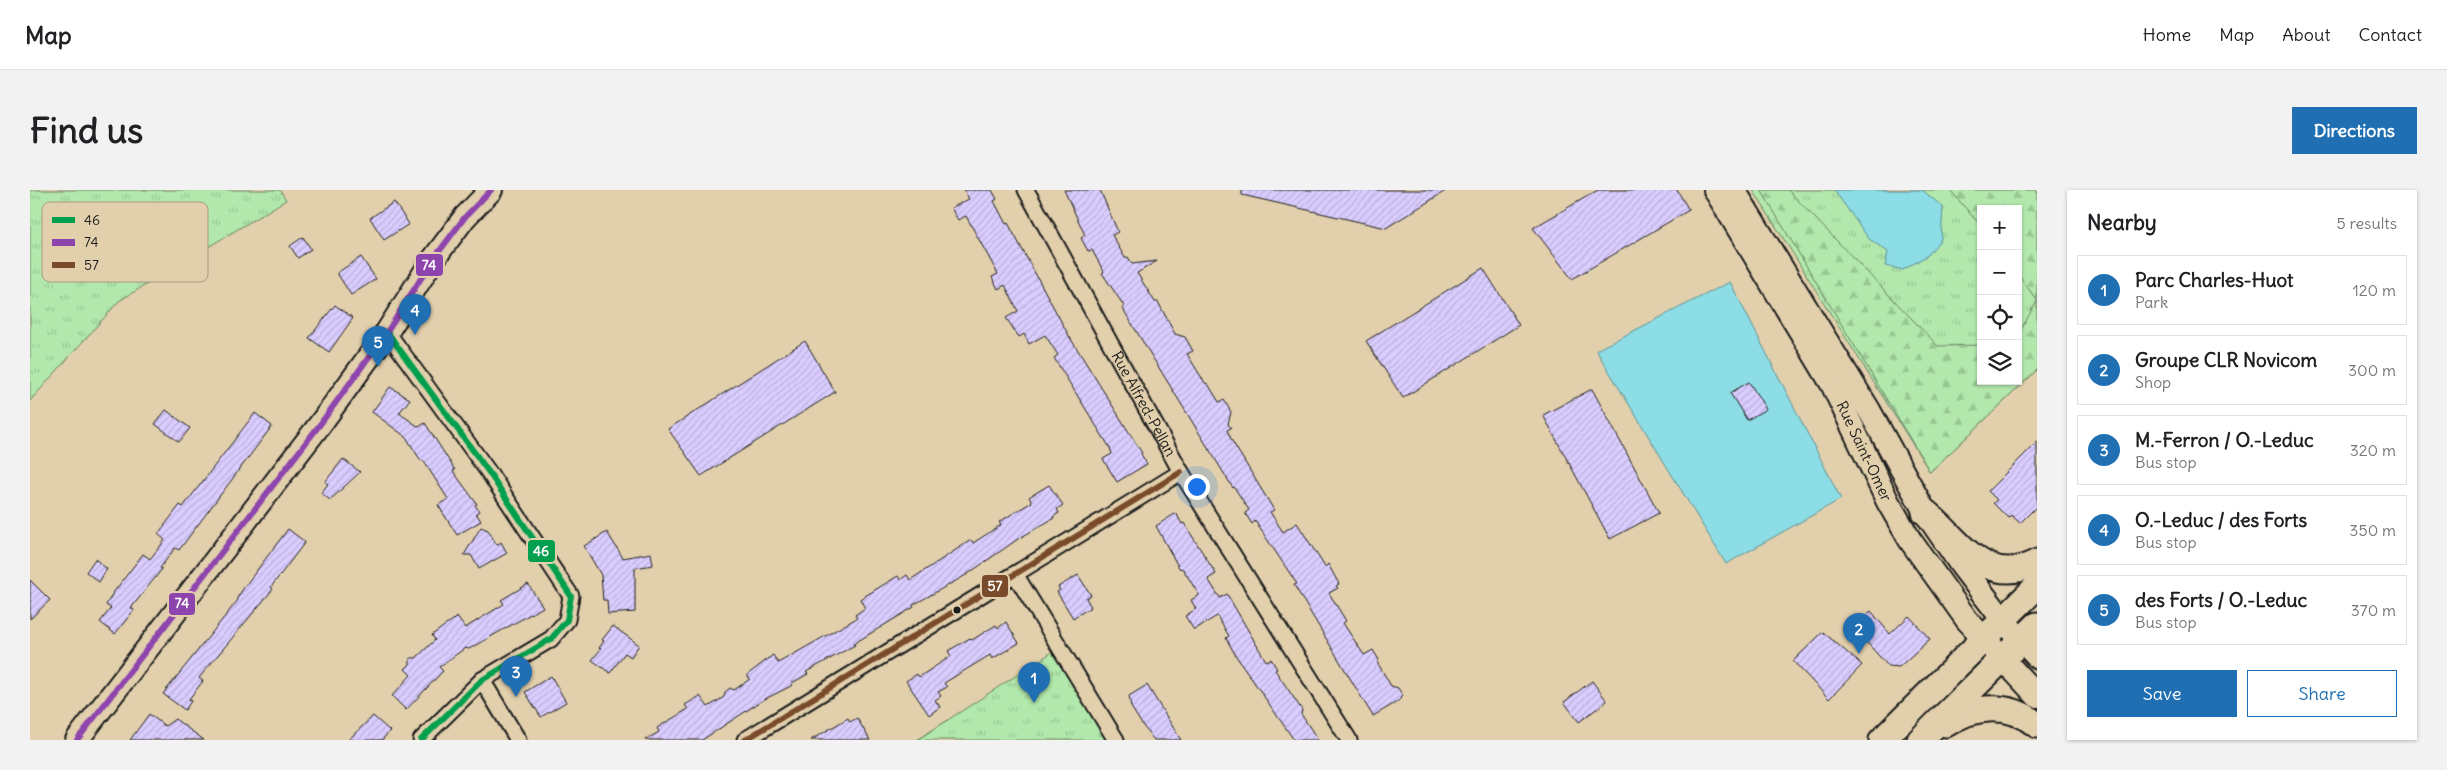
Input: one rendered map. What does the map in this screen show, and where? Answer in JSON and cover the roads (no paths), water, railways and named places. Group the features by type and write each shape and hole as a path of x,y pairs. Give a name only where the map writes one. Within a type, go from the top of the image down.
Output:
{"main road":[{"path":"1925,512 1970,556 1993,568 2005,569 2029,566 2037,562"},
{"path":"1882,740 2037,586"},
{"path":"1920,740 2003,658 2032,641"},
{"path":"1926,740 1950,721 1975,709 1991,708 2012,711 2025,716 2037,725"}],"street":[{"path":"77,740 321,423 388,332 432,261 465,217 491,190"},
{"name":"Rue Alfred-Pellan","path":"1026,190 1181,472 1349,740"},
{"name":"Rue Saint-Omer","path":"1715,190 1828,377 1888,502 1910,540 1940,584 1984,639 2037,696"},
{"name":"Rue Saint-Omer","path":"1734,190 1869,410 1925,512 1961,565 2003,620 2032,641"},
{"path":"388,332 490,474 571,596 567,620 551,639 482,680 421,740"},
{"path":"745,740 1181,472"},
{"path":"1015,574 1116,740"},
{"path":"482,680 518,740"}],"water":[{"path":"1834,190 1922,190 1943,207 1941,239 1928,255 1903,270 1885,266 1888,252 1869,239"},
{"path":"1730,282 1841,499 1726,564 1596,350"}],"place":[{"name":"O.-Leduc / des Forts","path":"415,335"},
{"name":"des Forts / O.-Leduc","path":"378,367"},
{"name":"Groupe CLR Novicom","path":"1859,654"},
{"name":"M.-Ferron / O.-Leduc","path":"516,697"},
{"name":"Parc Charles-Huot","path":"1034,703"}]}
